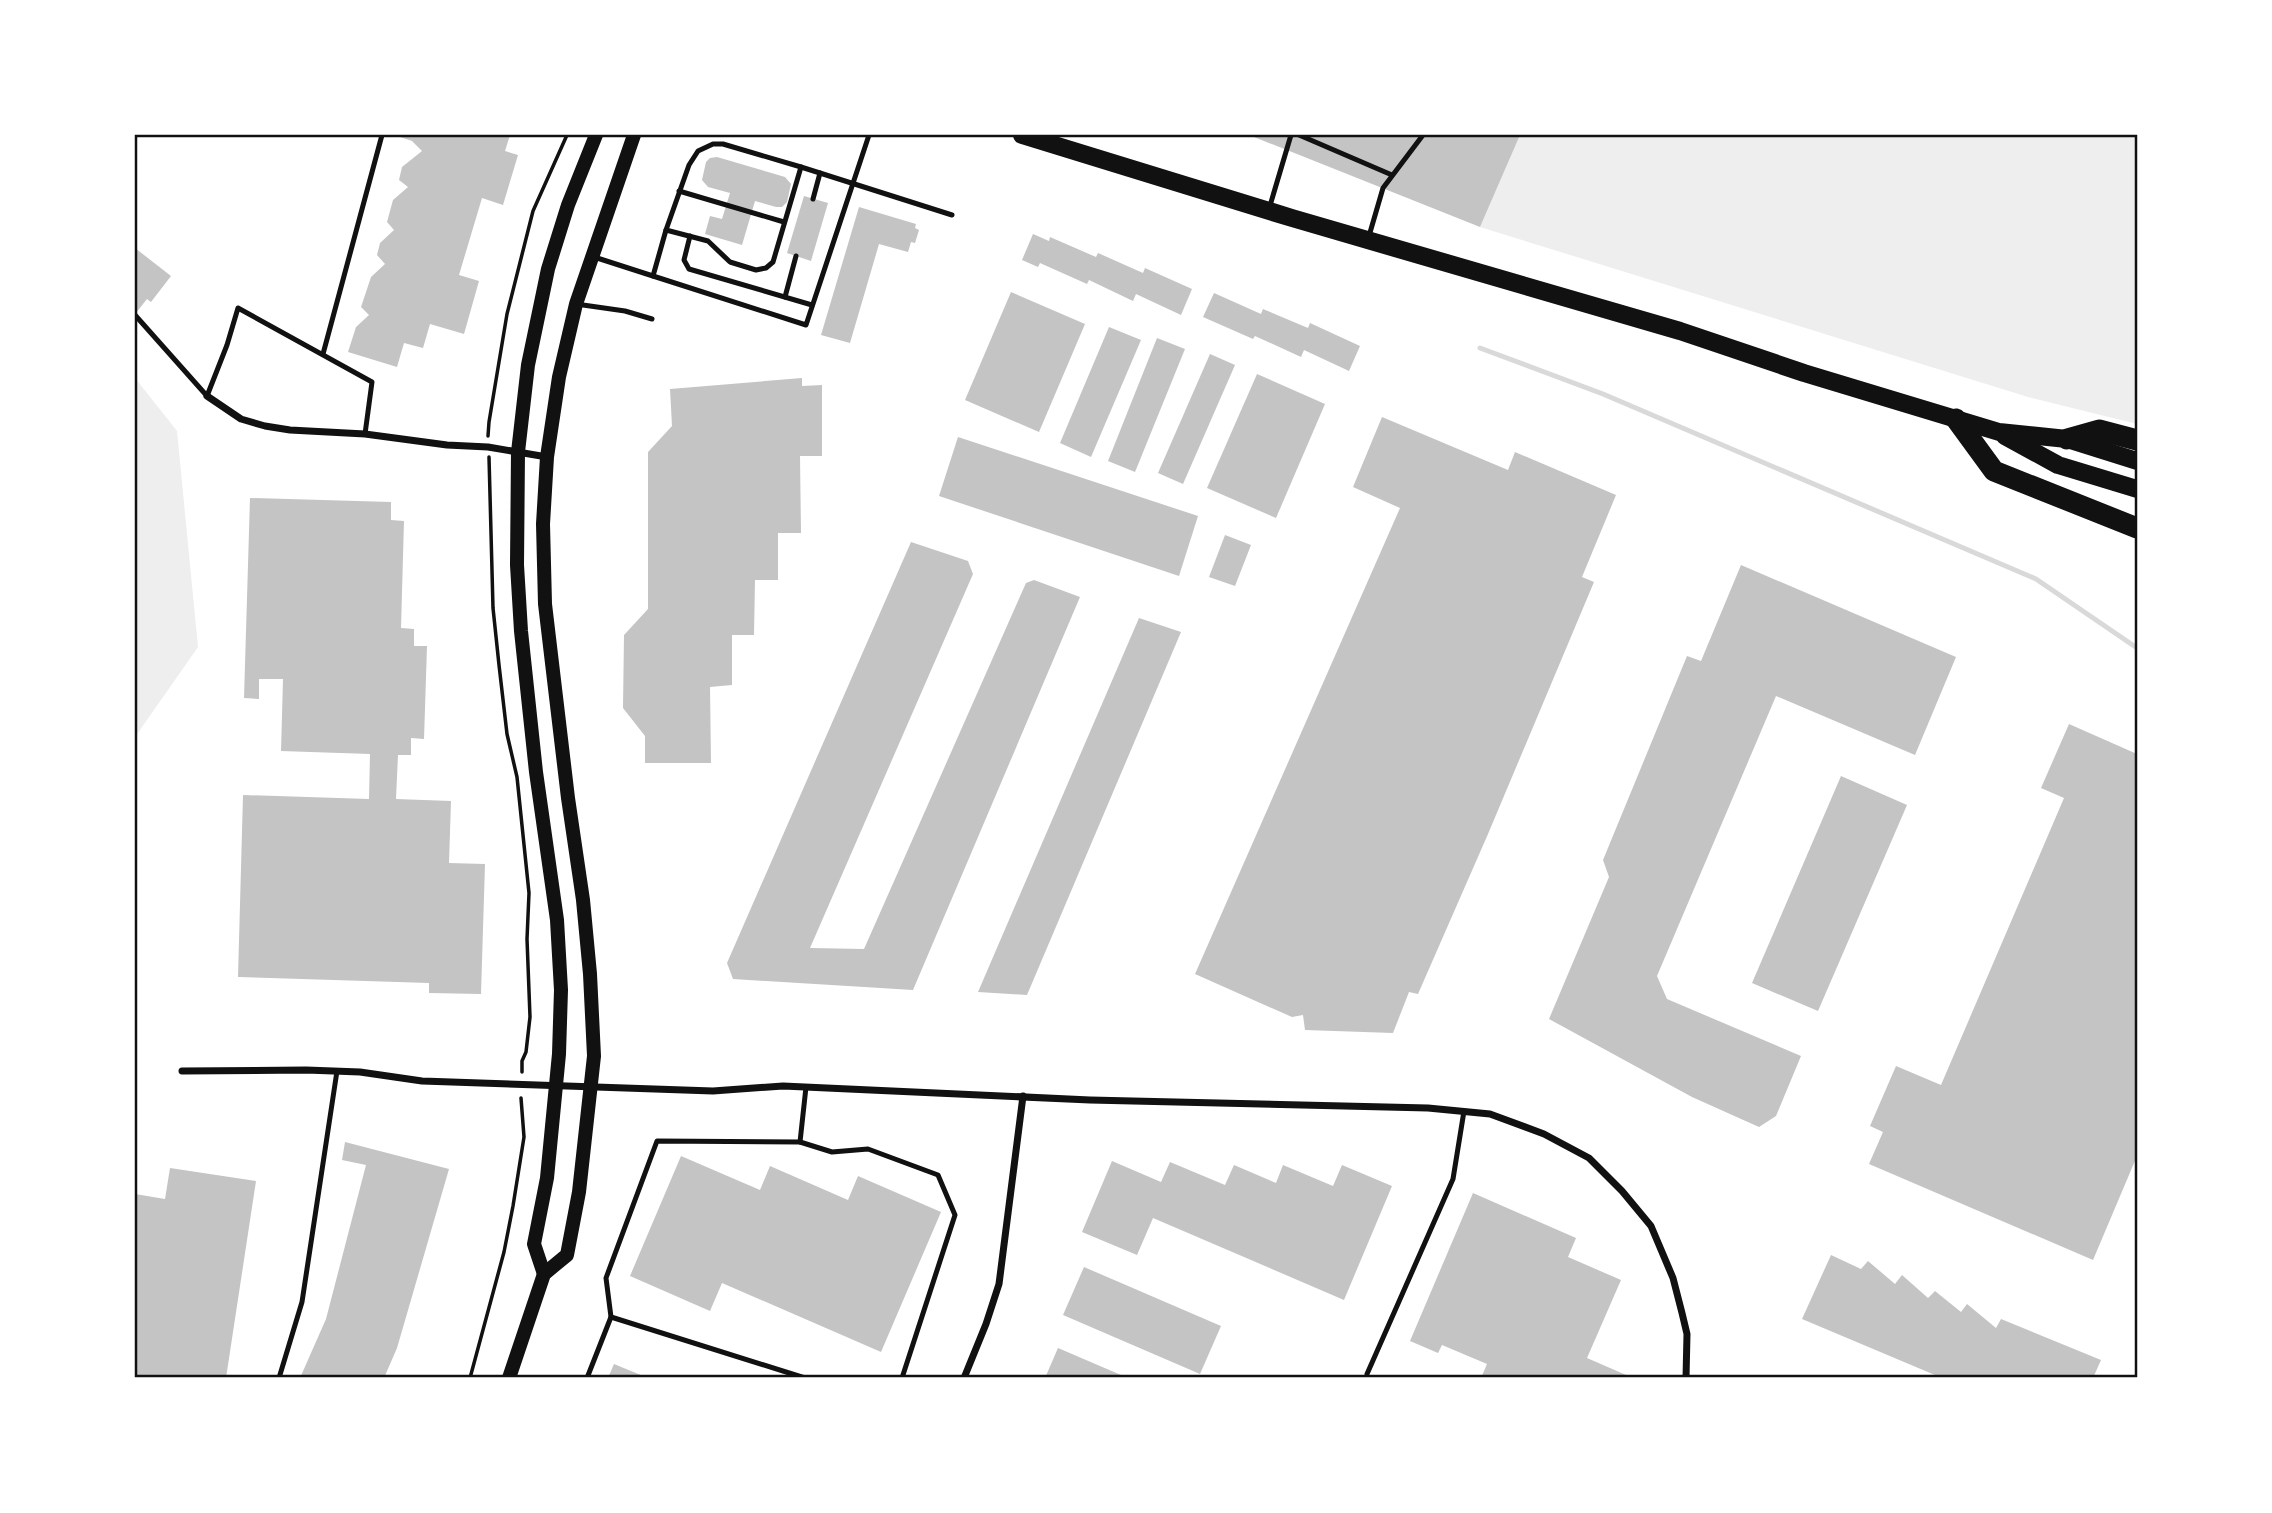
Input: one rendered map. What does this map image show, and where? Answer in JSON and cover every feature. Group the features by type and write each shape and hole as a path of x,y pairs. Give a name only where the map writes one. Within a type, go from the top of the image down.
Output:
{"highway":[{"path":"1956,419 1994,471 2137,528"},
{"path":"2067,439 2099,430 2137,440"}],"main road":[{"path":"544,1274 534,1244 547,1178 561,990 557,920 536,772 522,631 517,565 518,452 528,365 548,269 568,205 595,135"},
{"path":"509,1378 544,1274 567,1255 579,1192 594,1056 590,974 545,604 547,457 559,377 576,304 634,135"},
{"path":"625,158 643,135"},
{"path":"1022,135 1680,331 1804,373 1999,432 2067,439 2137,461"},
{"path":"1999,432 2058,465 2137,489"}],"street":[{"path":"207,396 241,419 265,426 365,434 447,446 488,447 547,457"},
{"path":"182,1071 337,1071 422,1080 713,1091 783,1086 1490,1114 1544,1134 1589,1158 1622,1191 1651,1226 1673,1278 1687,1334 1686,1378"},
{"path":"964,1378 999,1284 1023,1096"}],"lane":[{"path":"323,354 382,135"},
{"path":"591,256 806,324 869,135"},
{"path":"1269,210 1291,135"},
{"path":"1299,135 1392,175"},
{"path":"1368,239 1383,188 1423,135"},
{"path":"653,276 679,191 693,158 698,151 713,144 723,144 801,167 952,215"},
{"path":"666,230 709,242 732,263 760,271 773,262 801,167"},
{"path":"813,199 820,173"},
{"path":"679,191 784,222"},
{"path":"690,236 684,260 689,269 812,305"},
{"path":"785,297 796,256"},
{"path":"576,304 625,311 652,319"},
{"path":"135,315 207,396 238,308 372,382 365,434"},
{"path":"279,1378 302,1302 337,1071"},
{"path":"800,1142 806,1087"},
{"path":"1367,1374 1453,1179 1464,1111"},
{"path":"587,1378 611,1317 606,1278 657,1141 800,1142 832,1152 868,1149 938,1175 955,1216 902,1378"},
{"path":"611,1317 805,1378"}],"path":[{"path":"489,422 508,314 533,211 567,135"},
{"path":"490,478 494,608 499,665 507,734 517,777 529,893 527,939 530,1017 526,1052 522,1061"},
{"path":"470,1378 504,1252 513,1206 524,1137 521,1112"}],"shaded area":[{"path":"1520,135 2137,135 2137,424 2028,397 1480,227"},
{"path":"135,378 177,431 198,647 135,737"}],"building":[{"path":"510,135 505,151 518,155 503,205 482,198 459,275 479,281 464,334 430,324 423,348 404,343 397,367 348,352 356,327 369,315 361,307 371,277 385,264 377,255 380,243 394,230 387,222 393,200 408,187 399,180 402,167 422,151 412,141 400,137"},
{"path":"1249,135 1520,135 1480,227"},
{"path":"717,157 785,177 791,184 787,202 782,207 755,201 742,245 705,234 710,216 722,219 730,193 708,187 702,180 706,162"},
{"path":"804,196 828,203 811,261 787,253"},
{"path":"859,207 916,224 915,228 919,230 915,243 911,242 908,252 879,244 850,343 821,335"},
{"path":"1033,234 1049,241 1050,237 1096,257 1098,253 1143,273 1145,268 1192,289 1181,315 1136,294 1133,301 1089,280 1087,284 1040,263 1038,267 1022,260"},
{"path":"135,248 171,276 151,302 147,299 135,314"},
{"path":"1011,292 1085,324 1039,432 965,400"},
{"path":"1214,293 1261,314 1263,309 1308,328 1310,323 1360,346 1349,371 1304,350 1301,357 1203,317"},
{"path":"1109,327 1141,340 1091,457 1060,443"},
{"path":"1157,338 1185,349 1135,472 1108,461"},
{"path":"1210,354 1235,365 1183,484 1158,473"},
{"path":"1257,374 1325,404 1276,518 1207,488"},
{"path":"802,378 802,386 822,385 822,456 800,456 801,533 778,533 778,580 755,580 754,635 732,635 732,685 710,687 711,763 645,763 645,736 623,708 624,635 648,609 648,452 672,426 670,389"},
{"path":"1382,417 1508,470 1515,452 1616,495 1582,577 1594,582 1418,994 1409,992 1393,1033 1305,1030 1303,1015 1292,1017 1195,974 1400,508 1353,487"},
{"path":"958,437 1198,516 1179,576 939,496"},
{"path":"250,498 391,502 391,520 404,521 401,628 414,629 414,646 427,646 424,739 411,738 411,755 398,755 396,799 451,801 449,863 485,864 481,994 429,993 429,983 238,977 243,795 369,799 370,754 281,751 283,679 259,679 259,699 244,698"},
{"path":"1225,535 1251,545 1235,586 1209,577"},
{"path":"911,542 968,561 973,574 810,948 864,949 1026,583 1034,580 1080,597 913,990 733,979 727,963"},
{"path":"1741,565 1956,657 1915,755 1776,696 1657,976 1667,999 1801,1056 1776,1116 1759,1127 1692,1097 1549,1019 1609,877 1603,860 1687,656 1701,661"},
{"path":"1139,618 1181,632 1027,995 978,992"},
{"path":"2069,724 2137,754 2137,1156 2093,1260 1869,1164 1883,1132 1870,1126 1896,1066 1941,1085 2064,798 2041,788"},
{"path":"1841,776 1907,805 1818,1011 1752,983"},
{"path":"345,1142 449,1169 397,1348 384,1378 300,1378 326,1319 366,1165 342,1160"},
{"path":"681,1156 760,1190 770,1166 848,1200 858,1176 941,1212 881,1352 722,1283 710,1311 630,1276"},
{"path":"1112,1161 1161,1182 1170,1162 1225,1185 1234,1165 1276,1183 1283,1165 1333,1186 1342,1165 1392,1186 1344,1300 1153,1218 1137,1255 1082,1232"},
{"path":"170,1168 256,1181 226,1378 135,1378 135,1194 165,1199"},
{"path":"1473,1193 1576,1238 1568,1257 1621,1280 1587,1358 1633,1378 1481,1378 1487,1364 1442,1345 1438,1353 1410,1341"},
{"path":"1831,1255 1861,1269 1868,1261 1895,1284 1902,1275 1928,1298 1935,1291 1961,1312 1967,1304 1996,1328 2001,1319 2101,1360 2093,1378 1942,1378 1802,1319"},
{"path":"1084,1267 1221,1326 1200,1374 1063,1315"},
{"path":"1058,1348 1128,1378 1045,1378"},
{"path":"614,1364 648,1378 608,1378"}],"waterway":[{"path":"1480,348 1603,394 2036,579 2137,648"}]}
